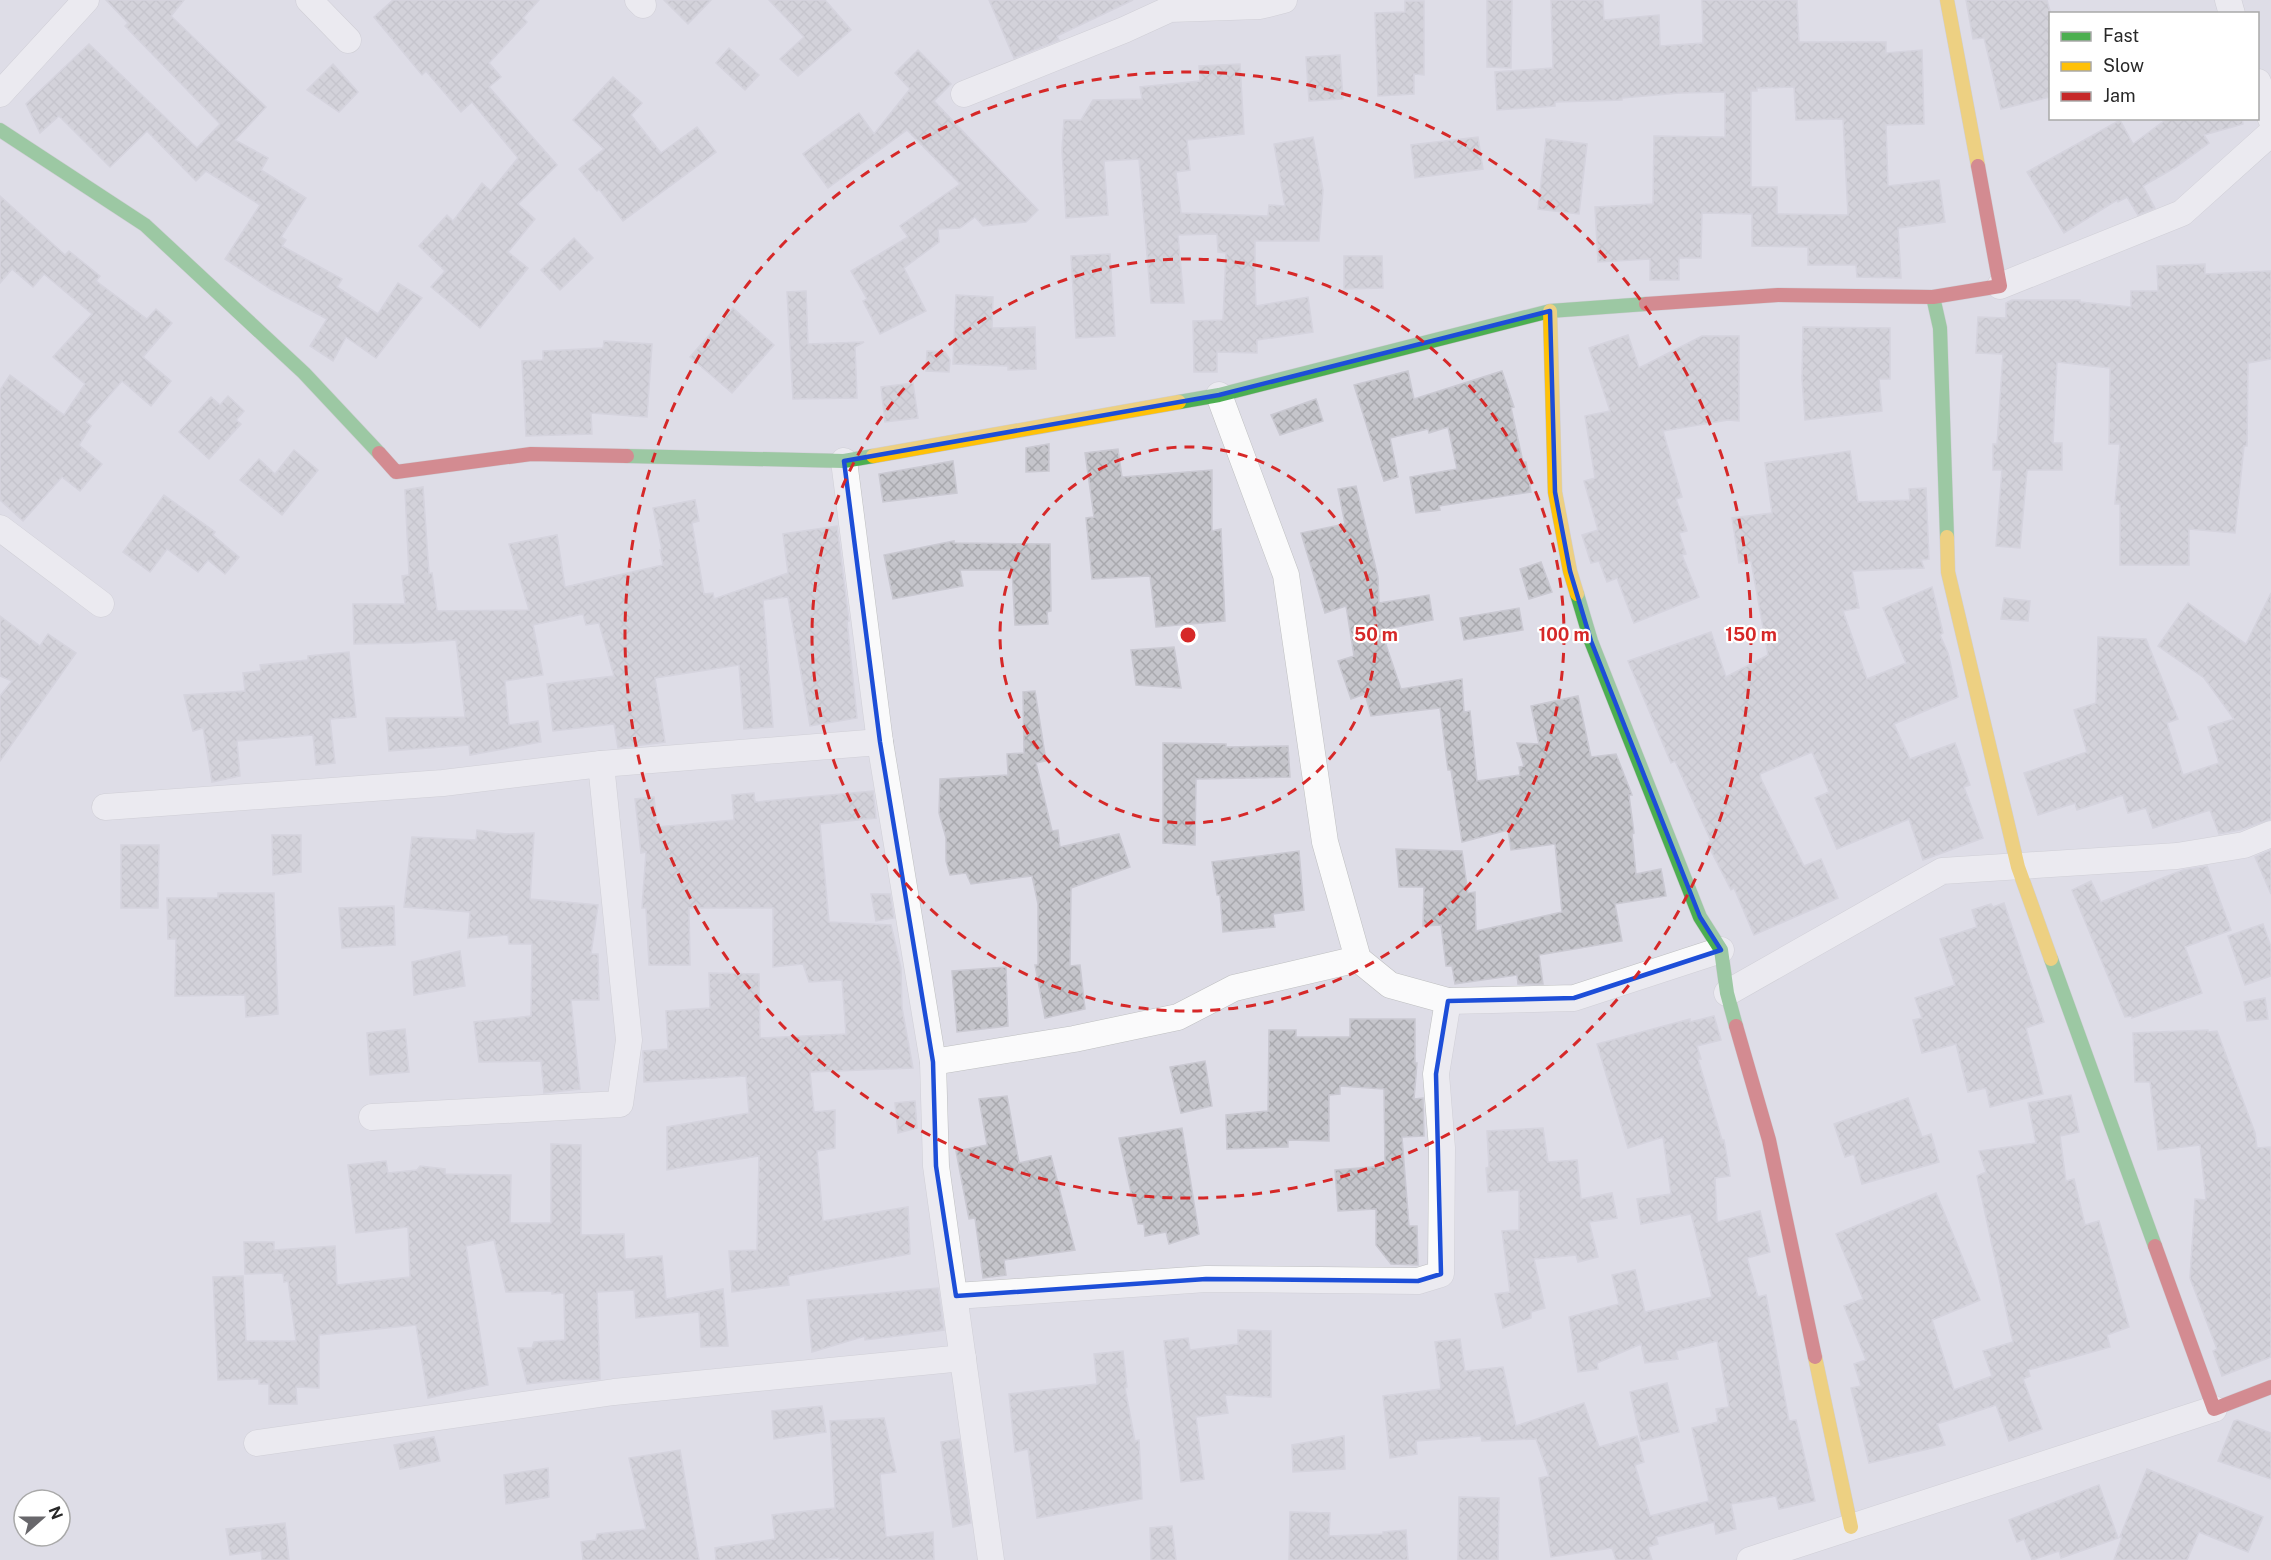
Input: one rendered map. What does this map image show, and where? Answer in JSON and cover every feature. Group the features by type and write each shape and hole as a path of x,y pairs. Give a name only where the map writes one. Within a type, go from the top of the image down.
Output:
{"street":[{"path":"0,94 86,0"},
{"path":"309,0 348,40"},
{"path":"964,94 1124,30 1170,9 1260,6 1284,0"},
{"path":"1947,0 2000,286"},
{"path":"2259,85 2271,119"},
{"path":"0,130 145,225 304,373 396,472 531,454 844,461 1219,395 1550,311 1778,295 1933,297 2000,286 2182,213 2271,133"},
{"path":"1933,297 1940,328 1948,572 2018,867 2214,1409"},
{"path":"1550,311 1555,492 1570,571 1591,641 1700,917 1721,950 1727,993 1769,1140 1851,1527"},
{"path":"1219,395 1286,575 1325,842 1358,959 1390,986 1448,1001 1574,998 1721,950"},
{"path":"844,461 880,742 933,1062 936,1166 956,1296 991,1560"},
{"path":"0,528 101,604"},
{"path":"105,807 443,783 600,764 880,742"},
{"path":"372,1117 621,1104 629,1040 600,764"},
{"path":"1727,993 1942,871 2177,856 2244,845 2271,834"},
{"path":"933,1062 1074,1039 1178,1017 1234,988 1358,959"},
{"path":"956,1296 1206,1279 1418,1281 1441,1274 1442,1148 1436,1074 1448,1001"},
{"path":"257,1443 614,1392 963,1358"},
{"path":"1750,1560 2214,1409 2271,1387"}],"highlighted area":[{"path":"1550,311 1555,492 1570,571 1591,641 1700,917 1721,950 1574,998 1448,1001 1436,1074 1441,1274 1418,1281 1206,1279 956,1296 936,1166 933,1062 880,742 844,461 1219,395"}],"building":[{"path":"106,0 184,0 171,16 266,107 235,140 268,158 261,170 306,198 281,237 286,240 282,246 342,279 337,287 378,314 398,283 422,298 376,358 346,337 333,361 310,346 327,319 272,290 225,259 260,205 206,171 196,181 147,131 110,167 59,116 40,133 26,104 89,44 197,148 220,124 125,26 128,23"},
{"path":"393,0 539,0 523,18 527,22 489,63 501,77 489,87 557,165 518,204 535,219 508,252 528,268 480,328 431,287 445,271 419,246 447,215 453,221 482,183 491,191 518,158 472,102 461,112 426,71 422,75 374,17"},
{"path":"664,0 711,0 688,24"},
{"path":"769,0 825,0 851,30 798,76 780,59 804,37"},
{"path":"989,0 1133,0 1057,36 1059,40 1014,58"},
{"path":"1487,0 1512,0 1511,68 1487,67"},
{"path":"1551,0 1603,0 1604,20 1659,15 1660,46 1703,43 1702,0 1797,0 1799,42 1886,42 1886,53 1922,50 1924,124 1886,125 1888,186 1939,180 1945,222 1898,228 1901,278 1857,277 1856,265 1808,265 1808,247 1752,246 1752,214 1702,213 1701,258 1679,258 1679,280 1650,280 1650,259 1598,262 1595,207 1653,204 1654,136 1725,137 1725,92 1679,93 1622,98 1622,100 1555,102 1555,106 1497,110 1495,72 1553,68","holes":["1794,87 1796,120 1843,119 1848,215 1777,214 1777,187 1751,187 1751,91 1757,91 1757,88"]},
{"path":"1966,0 2047,0 2050,11 2049,97 2001,109 1984,38 1973,39"},
{"path":"1405,1 1424,1 1424,75 1414,74 1414,94 1378,96 1375,13 1405,12"},
{"path":"729,48 759,75 745,90 716,63"},
{"path":"918,50 951,84 934,101 1038,210 1026,222 983,226 975,217 960,228 938,229 939,242 904,268 926,311 880,334 863,301 867,299 851,271 908,237 900,226 960,184 907,130 828,188 803,154 859,113 874,134 910,89 895,73"},
{"path":"1340,55 1343,99 1309,101 1306,57"},
{"path":"333,64 358,92 339,112 307,90"},
{"path":"1240,64 1244,134 1187,140 1190,170 1176,172 1181,213 1268,216 1269,205 1285,206 1274,144 1313,137 1323,190 1319,241 1255,241 1255,280 1256,306 1308,297 1313,332 1257,340 1257,353 1217,352 1217,372 1194,372 1193,321 1223,320 1226,253 1218,252 1217,234 1178,235 1184,303 1151,303 1139,159 1104,161 1108,215 1066,218 1062,150 1064,120 1081,120 1093,100 1142,99 1140,87 1200,81 1199,66"},
{"path":"613,77 642,103 631,115 661,153 697,127 716,152 623,221 599,189 597,191 579,169 604,149 573,120"},
{"path":"2120,120 2133,144 2165,120 2242,120 2243,124 2204,135 2209,143 2176,167 2143,186 2155,208 2138,215 2127,197 2118,202 2117,200 2064,233 2027,172"},
{"path":"1478,137 1483,169 1415,178 1411,145"},
{"path":"1546,139 1587,144 1579,214 1538,209"},
{"path":"0,196 65,255 69,251 100,276 96,281 147,319 156,309 172,323 143,357 171,381 151,406 122,381 86,422 91,426 79,445 102,464 80,491 62,477 23,521 0,500 0,390 10,375 64,415 85,384 53,357 92,314 44,274 33,287 12,269 0,283"},
{"path":"574,238 593,258 560,290 541,270"},
{"path":"1110,254 1115,336 1076,338 1071,256"},
{"path":"1344,256 1382,256 1383,288 1344,289"},
{"path":"2205,264 2205,274 2271,271 2271,359 2248,363 2247,446 2244,446 2235,533 2189,529 2189,565 2120,565 2120,504 2115,504 2120,444 2109,444 2110,368 2057,362 2053,443 2062,443 2062,470 2027,470 2020,548 1996,546 2002,470 1993,470 1993,444 1997,444 2003,354 1976,353 1978,317 2006,318 2006,303 2012,300 2080,300 2080,302 2131,307 2131,291 2158,291 2157,266"},
{"path":"806,291 808,344 864,342 855,347 857,398 793,399 787,292"},
{"path":"956,295 993,297 992,328 1035,327 1036,369 1008,370 1008,366 953,364"},
{"path":"733,308 774,345 732,393 690,357"},
{"path":"1803,327 1890,328 1890,379 1879,379 1882,411 1805,420 1802,379"},
{"path":"1628,335 1639,368 1702,336 1739,336 1739,421 1728,420 1663,431 1682,497 1676,499 1687,531 1679,533 1686,554 1682,555 1699,597 1634,623 1617,578 1607,582 1599,561 1591,563 1582,535 1598,530 1584,481 1595,478 1585,416 1610,411 1589,348"},
{"path":"604,341 652,344 647,417 591,413 592,434 526,436 522,361 543,360 543,351 603,348"},
{"path":"927,351 945,352 950,360 949,372 926,371"},
{"path":"1408,371 1414,399 1502,371 1514,407 1511,408 1523,462 1526,462 1531,492 1439,506 1440,510 1416,513 1410,477 1457,469 1448,427 1429,433 1428,429 1390,438 1398,477 1384,481 1354,385"},
{"path":"913,383 918,418 885,422 881,387"},
{"path":"228,396 244,411 236,420 241,424 209,459 179,432 211,397 220,405"},
{"path":"1316,399 1323,421 1280,435 1271,415"},
{"path":"1049,444 1049,471 1026,472 1026,448"},
{"path":"1118,449 1122,477 1212,470 1212,531 1221,529 1225,621 1156,627 1150,576 1092,579 1086,518 1094,517 1085,453"},
{"path":"294,450 318,470 282,515 240,480 259,459 275,474"},
{"path":"1850,451 1858,502 1910,500 1909,489 1926,488 1929,559 1921,560 1924,568 1852,571 1859,608 1843,611 1867,679 1906,663 1883,608 1932,587 1943,633 1940,635 1948,653 1958,697 1894,724 1910,759 1955,743 1970,785 1964,787 1983,838 1923,860 1909,819 1837,849 1815,798 1829,792 1812,752 1760,774 1804,866 1821,859 1838,898 1754,935 1734,888 1731,890 1707,843 1711,841 1675,761 1671,763 1628,661 1711,632 1726,677 1768,655 1751,561 1739,563 1732,518 1772,513 1765,463"},
{"path":"953,461 957,493 883,502 879,474"},
{"path":"1356,486 1378,577 1379,603 1429,595 1433,620 1381,630 1401,689 1462,679 1464,712 1470,711 1477,781 1520,775 1519,767 1524,766 1517,743 1539,744 1531,706 1578,696 1591,757 1616,754 1632,795 1629,795 1636,874 1661,869 1666,896 1615,904 1622,941 1539,955 1543,984 1518,984 1517,975 1455,984 1452,966 1446,966 1441,925 1423,926 1424,887 1399,887 1396,849 1462,851 1468,893 1475,892 1476,931 1562,912 1555,844 1511,850 1508,830 1462,842 1451,770 1448,770 1440,708 1371,716 1365,694 1351,699 1338,661 1354,656 1346,606 1325,613 1301,533 1345,524 1338,489"},
{"path":"423,487 429,574 432,573 437,611 529,610 509,544 557,535 565,587 663,565 653,508 695,500 699,521 692,523 704,594 713,593 714,599 788,573 783,534 837,526 849,621 847,621 857,718 810,726 788,597 763,600 773,727 744,729 739,665 655,678 665,742 618,748 614,724 553,731 547,684 614,676 599,623 586,625 583,614 533,625 543,675 505,681 509,725 538,721 541,742 470,755 469,745 389,751 386,718 465,717 456,640 354,644 353,604 405,604 402,576 409,575 405,490"},
{"path":"164,495 215,532 213,535 239,557 225,574 208,560 198,572 167,549 150,572 123,552"},
{"path":"954,541 954,543 1050,544 1051,611 1047,612 1048,624 1015,625 1012,570 960,570 963,586 893,599 884,555"},
{"path":"1541,562 1552,592 1529,599 1520,569"},
{"path":"2271,593 2271,819 2240,830 2219,834 2210,810 2153,828 2146,808 2128,813 2123,795 2077,810 2075,803 2038,815 2024,773 2087,752 2074,710 2096,703 2098,637 2146,639 2178,719 2167,723 2183,775 2219,763 2208,727 2234,719 2204,678 2158,646 2188,603 2246,644"},
{"path":"2004,598 2030,601 2028,621 2001,619"},
{"path":"1519,608 1523,630 1464,640 1460,618"},
{"path":"0,616 40,646 48,634 76,653 0,761 0,696 12,681 0,676"},
{"path":"1174,647 1181,688 1136,685 1131,650"},
{"path":"349,652 356,717 330,719 335,763 316,765 313,735 237,741 240,776 212,782 203,728 193,731 184,695 245,691 243,673 261,671 260,665 308,660 308,656"},
{"path":"1035,691 1046,761 1036,763 1052,831 1058,830 1060,847 1119,834 1130,867 1071,888 1070,966 1080,965 1085,1009 1045,1018 1035,965 1038,965 1038,904 1032,876 971,884 966,873 950,875 946,861 946,838 939,813 940,779 1008,775 1007,754 1024,753 1023,692"},
{"path":"1163,743 1226,744 1226,747 1288,746 1290,777 1196,779 1195,845 1163,843"},
{"path":"873,791 876,818 820,824 829,922 891,925 901,968 902,1008 913,1068 810,1072 814,1112 835,1110 835,1148 817,1151 823,1221 908,1207 910,1254 788,1276 789,1285 732,1292 729,1251 757,1250 759,1156 667,1170 667,1127 749,1113 746,1076 644,1082 643,1051 668,1049 666,1011 710,1008 709,973 759,974 760,1038 846,1034 842,980 809,982 803,964 773,967 773,908 689,908 690,965 649,965 646,908 642,908 646,852 641,853 635,799 654,797 657,827 734,820 732,795 754,793 755,802"},
{"path":"477,830 506,834 534,833 530,899 598,905 591,954 598,954 599,1000 571,1000 580,1089 544,1093 541,1061 479,1062 474,1022 531,1016 532,944 509,944 508,935 468,938 470,912 404,907 412,837 476,840"},
{"path":"272,835 301,835 301,872 273,875"},
{"path":"121,845 159,845 158,908 121,908"},
{"path":"2271,850 2271,894 2255,857"},
{"path":"1299,851 1304,910 1273,914 1275,927 1223,932 1220,895 1217,895 1212,862"},
{"path":"2207,866 2231,930 2185,947 2202,993 2132,1018 2132,1016 2125,1017 2072,890 2091,881 2101,902 2183,870"},
{"path":"218,893 274,893 278,1014 246,1017 245,995 175,996 176,939 168,939 167,898 218,898"},
{"path":"871,894 890,894 894,918 876,921"},
{"path":"2004,903 2044,1022 2026,1028 2043,1094 1990,1107 1986,1088 1968,1092 1956,1044 1922,1053 1913,1020 1922,1018 1915,998 1955,985 1940,939 1977,927 1972,910 1991,904 1993,907"},
{"path":"394,906 395,945 342,948 339,908"},
{"path":"2263,924 2271,947 2271,976 2245,985 2228,936"},
{"path":"460,951 465,986 414,995 412,962"},
{"path":"1006,967 1008,1026 957,1032 952,971"},
{"path":"2265,998 2268,1019 2247,1021 2244,1002"},
{"path":"1714,1016 1721,1040 1697,1046 1701,1059 1698,1059 1722,1140 1724,1140 1730,1176 1715,1178 1717,1222 1760,1211 1770,1252 1747,1258 1758,1297 1766,1295 1789,1421 1796,1420 1815,1501 1779,1509 1776,1496 1731,1504 1736,1529 1716,1534 1714,1522 1656,1537 1658,1544 1648,1547 1652,1560 1616,1560 1612,1548 1551,1557 1539,1478 1549,1476 1536,1439 1482,1441 1481,1436 1416,1441 1417,1454 1390,1458 1383,1396 1441,1389 1435,1342 1460,1339 1465,1371 1503,1367 1516,1426 1584,1403 1599,1447 1637,1436 1644,1462 1635,1465 1650,1516 1709,1501 1692,1428 1718,1422 1716,1409 1729,1407 1717,1341 1676,1351 1678,1359 1645,1363 1641,1344 1597,1363 1598,1369 1578,1372 1569,1317 1619,1304 1612,1275 1635,1270 1645,1312 1712,1297 1691,1214 1641,1224 1637,1199 1671,1194 1663,1137 1628,1148 1597,1044 1690,1019 1690,1022"},
{"path":"1350,1019 1415,1019 1415,1063 1417,1063 1414,1099 1423,1098 1424,1136 1402,1137 1409,1226 1417,1226 1418,1265 1391,1264 1376,1245 1376,1209 1338,1211 1335,1170 1385,1166 1384,1089 1340,1086 1340,1094 1329,1095 1329,1141 1288,1140 1288,1147 1227,1149 1226,1115 1268,1111 1269,1030 1296,1030 1296,1037 1350,1037"},
{"path":"405,1029 409,1072 370,1075 367,1033"},
{"path":"2208,1030 2208,1032 2217,1031 2255,1133 2257,1148 2270,1147 2271,1157 2271,1357 2222,1376 2213,1351 2217,1349 2190,1278 2195,1199 2206,1200 2200,1145 2158,1150 2150,1082 2135,1082 2133,1033"},
{"path":"1205,1061 1212,1106 1181,1113 1170,1067"},
{"path":"2071,1095 2079,1132 2060,1136 2066,1181 2074,1179 2085,1225 2099,1221 2129,1327 2107,1335 2110,1347 2028,1370 2030,1376 2023,1379 2042,1429 2009,1441 1996,1405 1937,1424 1945,1445 1869,1463 1851,1388 1861,1386 1854,1364 1866,1360 1844,1306 1863,1299 1836,1234 1936,1193 1980,1300 1932,1320 1954,1390 1992,1376 1983,1351 2013,1342 1977,1176 1986,1172 1979,1151 2036,1143 2028,1103"},
{"path":"1007,1096 1019,1163 1051,1156 1075,1250 1004,1260 1006,1275 983,1278 975,1218 969,1219 956,1151 987,1145 979,1099"},
{"path":"1908,1098 1922,1137 1931,1134 1939,1162 1862,1184 1854,1154 1845,1157 1834,1124"},
{"path":"915,1101 917,1128 898,1133 895,1103"},
{"path":"1182,1128 1199,1234 1169,1244 1166,1232 1145,1236 1144,1224 1138,1224 1119,1138"},
{"path":"1543,1128 1548,1162 1577,1160 1581,1199 1612,1193 1617,1218 1589,1222 1598,1257 1578,1262 1576,1255 1534,1259 1545,1308 1531,1312 1531,1318 1503,1328 1495,1294 1510,1292 1502,1231 1519,1230 1519,1190 1488,1192 1487,1131"},
{"path":"551,1144 581,1145 581,1235 624,1234 625,1259 662,1256 666,1299 723,1289 728,1346 701,1347 699,1312 636,1318 634,1290 597,1292 600,1379 527,1384 518,1348 532,1348 534,1342 565,1340 564,1293 506,1292 494,1240 466,1246 488,1385 428,1398 416,1325 319,1335 319,1388 296,1387 297,1404 269,1404 269,1384 259,1384 259,1379 218,1380 213,1277 243,1276 246,1341 296,1341 288,1281 284,1282 283,1273 245,1274 244,1242 274,1242 274,1250 335,1246 337,1285 410,1277 408,1227 356,1233 348,1165 386,1161 388,1173 417,1170 420,1166 445,1169 445,1174 511,1175 510,1223 551,1223"},
{"path":"938,1288 944,1330 865,1340 865,1336 812,1352 807,1300"},
{"path":"1238,1330 1271,1331 1271,1397 1225,1395 1228,1413 1196,1417 1204,1479 1181,1482 1164,1341 1188,1338 1190,1350 1238,1344"},
{"path":"1123,1351 1127,1387 1125,1388 1135,1441 1139,1440 1142,1499 1037,1518 1028,1449 1015,1452 1009,1394 1097,1384 1094,1354"},
{"path":"1667,1383 1679,1432 1641,1441 1630,1392"},
{"path":"822,1406 826,1432 774,1439 772,1411"},
{"path":"884,1418 896,1472 880,1474 886,1537 933,1532 934,1560 839,1560 839,1558 716,1560 715,1548 775,1539 772,1515 835,1508 830,1421"},
{"path":"2237,1420 2271,1433 2271,1479 2218,1461 2234,1421"},
{"path":"1344,1436 1345,1469 1293,1472 1292,1445"},
{"path":"434,1437 440,1461 400,1469 394,1445"},
{"path":"959,1439 971,1523 953,1527 941,1442"},
{"path":"680,1450 699,1560 583,1560 581,1542 596,1540 597,1534 646,1529 629,1458"},
{"path":"548,1468 549,1497 506,1504 504,1475"},
{"path":"2147,1469 2263,1517 2248,1552 2199,1532 2187,1560 2114,1560 2122,1537 2120,1537"},
{"path":"2099,1485 2118,1538 2061,1558 2059,1551 2032,1560 2024,1539 2017,1542 2009,1520"},
{"path":"1459,1497 1499,1498 1498,1560 1458,1560"},
{"path":"1290,1512 1330,1513 1329,1536 1383,1534 1383,1532 1406,1530 1408,1560 1289,1560"},
{"path":"285,1523 289,1560 262,1560 261,1551 230,1555 226,1529"},
{"path":"1172,1526 1176,1560 1151,1560 1150,1528"}],"traffic: fast":[{"path":"0,130 145,225 304,373 379,453"},
{"path":"1933,297 1940,328 1947,537"},
{"path":"1179,402 1219,395 1550,311 1646,304"},
{"path":"627,456 844,461 873,456"},
{"path":"1577,594 1591,641 1700,917 1721,950 1727,993 1736,1026"},
{"path":"2051,959 2155,1246"}],"traffic: slow":[{"path":"1947,0 1978,166"},
{"path":"1550,311 1555,492 1570,571 1577,594"},
{"path":"873,456 1179,402"},
{"path":"1947,537 1948,572 2018,867 2051,959"},
{"path":"1815,1357 1851,1527"}],"traffic: jam":[{"path":"1646,304 1778,295 1933,297 2000,286 1978,166"},
{"path":"379,453 396,472 531,454 627,456"},
{"path":"1736,1026 1769,1140 1815,1357"},
{"path":"2155,1246 2214,1409 2271,1387"}]}
